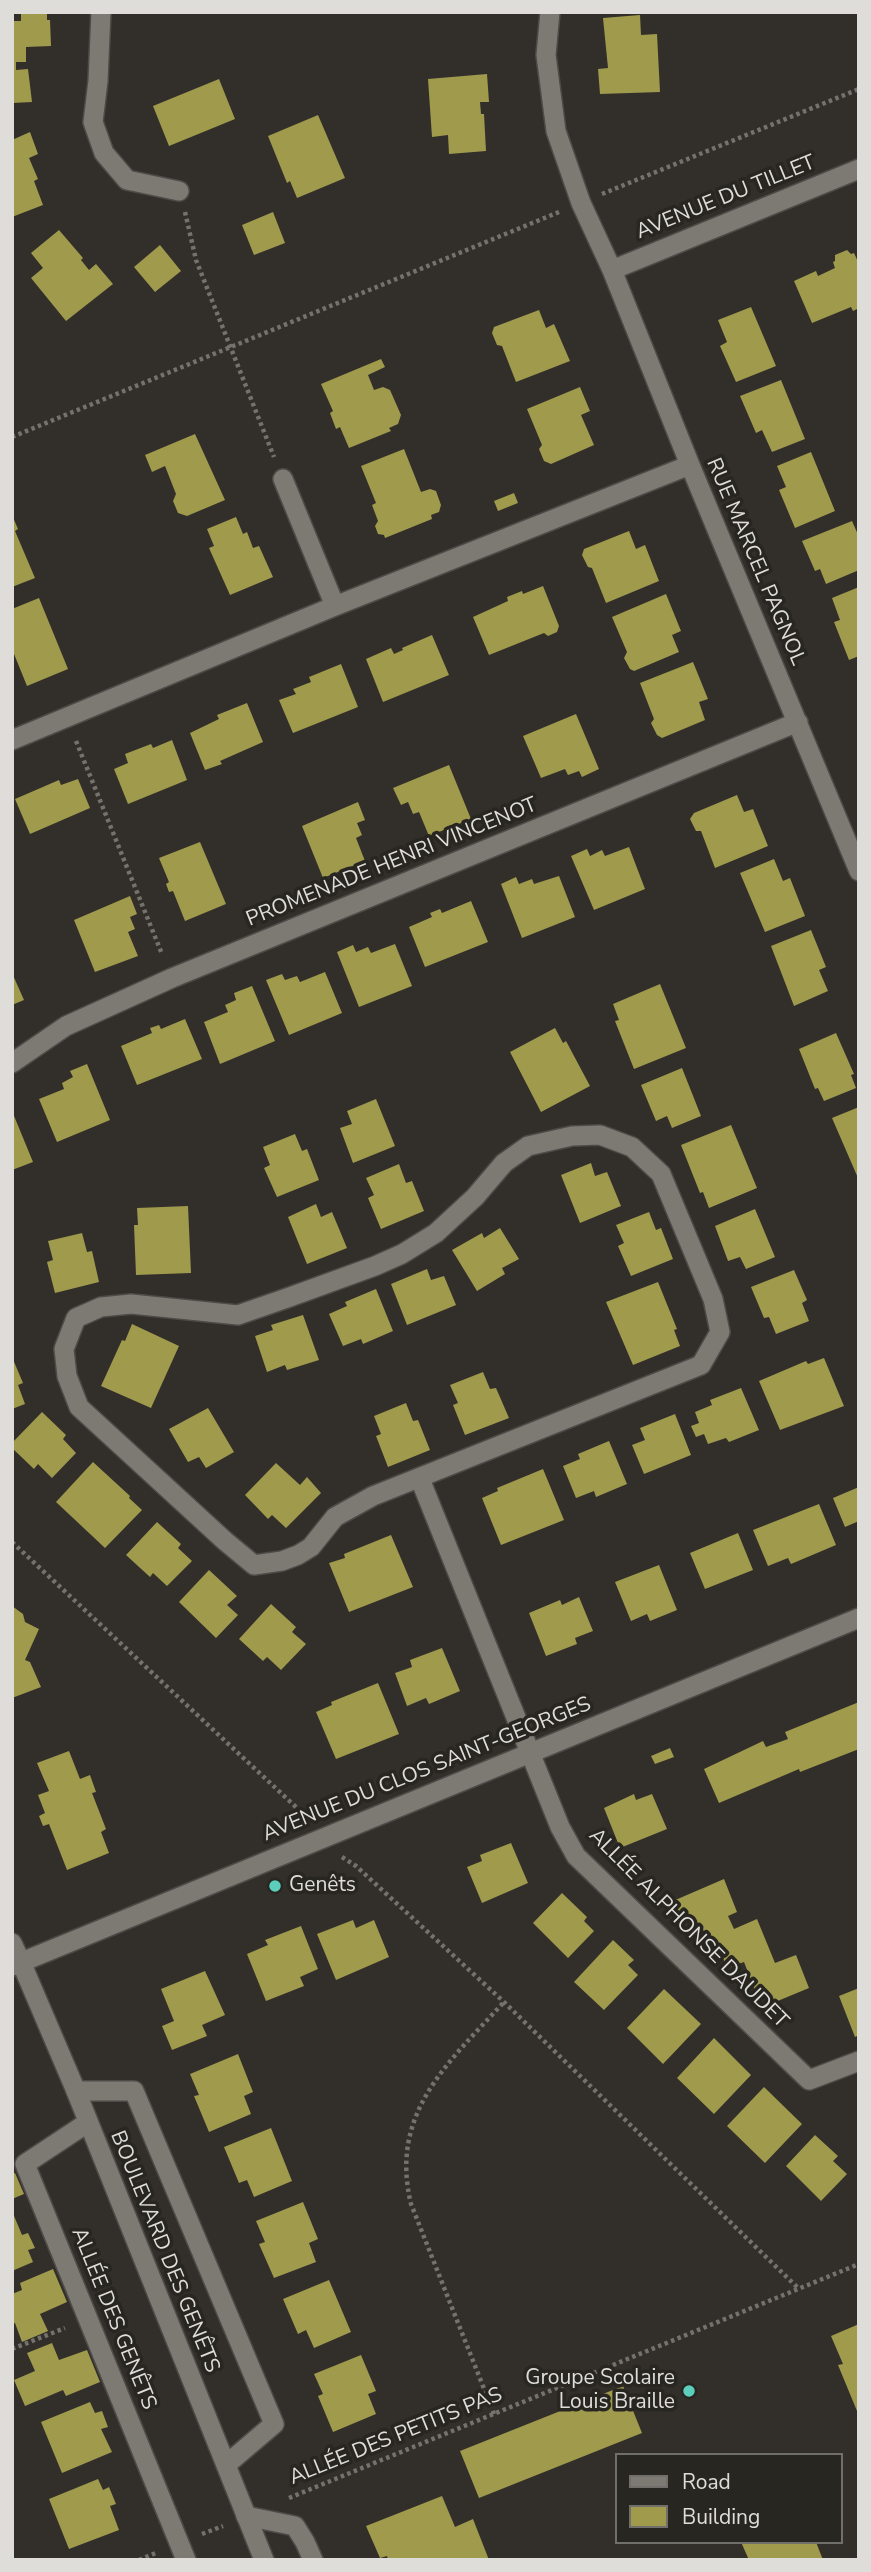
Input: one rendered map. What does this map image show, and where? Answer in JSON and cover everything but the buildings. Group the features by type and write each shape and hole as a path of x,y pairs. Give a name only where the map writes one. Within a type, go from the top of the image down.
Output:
{"street":[{"path":"101,12 99,81 93,122 104,153 127,180 180,191"},
{"name":"RUE MARCEL PAGNOL","path":"550,12 546,55 556,131 581,203 612,270 690,466 859,871"},
{"name":"AVENUE DU TILLET","path":"612,270 859,169"},
{"path":"12,740 335,606 690,466"},
{"path":"283,479 335,606"},
{"name":"PROMENADE HENRI VINCENOT","path":"12,1063 66,1026 172,978 797,722"},
{"path":"600,1135 632,1147 661,1174 713,1299 720,1332 701,1365 420,1479 373,1496 335,1517 311,1546 298,1555 254,1566 79,1407 66,1376 64,1349 76,1318 101,1307 131,1304 238,1315 402,1254 436,1233 475,1197 504,1163 528,1146 572,1136 600,1135"},
{"path":"420,1479 530,1752"},
{"name":"AVENUE DU CLOS SAINT-GEORGES","path":"17,1964 859,1618"},
{"name":"ALLÉE ALPHONSE DAUDET","path":"530,1752 560,1827 576,1856 809,2080 859,2061"},
{"name":"BOULEVARD DES GENÊTS","path":"12,1943 17,1964 76,2091 264,2560"},
{"path":"76,2091 134,2091 274,2424 227,2464"},
{"name":"ALLÉE DES GENÊTS","path":"87,2123 25,2164 182,2552"},
{"path":"246,2516 295,2526 306,2542 313,2560"}],"path":[{"path":"12,437 859,89"},
{"path":"180,191 196,260 283,479"},
{"path":"66,718 172,978"},
{"path":"12,1542 297,1808 316,1840 356,1866 504,2002 799,2288"},
{"path":"494,2414 411,2204 406,2182 408,2136 420,2102 449,2062 504,2002"},
{"name":"ALLÉE DES PETITS PAS","path":"139,2560 182,2552 246,2516 859,2264"},
{"path":"12,2349 88,2318"}],"place":[{"name":"Genêts","path":"275,1886"},
{"name":"Groupe Scolaire Louis Braille","path":"689,2391"}]}
